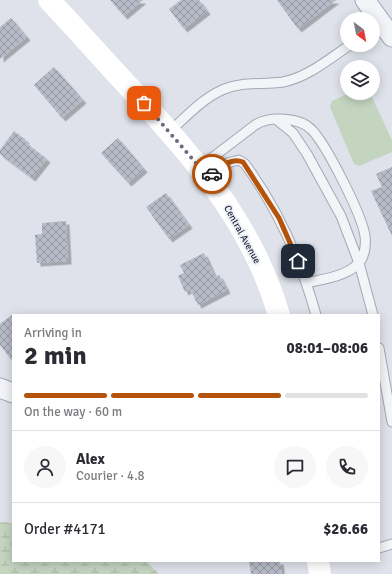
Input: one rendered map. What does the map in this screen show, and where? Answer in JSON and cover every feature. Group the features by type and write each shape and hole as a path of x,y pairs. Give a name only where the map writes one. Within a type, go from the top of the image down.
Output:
{"main road":[{"name":"Central Avenue","path":"49,0 204,172 230,209 248,241 266,280 279,314"},
{"path":"318,562 320,574"}],"street":[{"path":"364,0 370,12"},
{"path":"380,27 392,37"},
{"path":"0,388 12,393"}],"lane":[{"path":"169,132 205,100 217,92 238,85 275,83 294,78 312,70 340,52"},
{"path":"276,118 293,133 307,154 341,216 359,263 373,314"},
{"path":"204,172 255,125 268,119 276,118 301,124 312,129 350,197 363,228 365,248 363,257 359,263 340,274 306,283"},
{"path":"204,172 227,163 239,160 243,162 279,218 306,283 316,314"},
{"path":"380,354 392,422"},
{"path":"380,548 392,544"}],"green space":[{"path":"340,97 340,100 373,100 392,140 392,152 359,166 354,164 330,107 332,101"},
{"path":"0,522 12,523 12,562 147,562 159,574 0,574"}],"building":[{"path":"110,0 143,0 124,16"},
{"path":"181,0 199,0 207,11 184,29 169,9"},
{"path":"277,0 336,0 298,29"},
{"path":"11,18 27,37 0,59 0,27"},
{"path":"54,67 83,100 62,118 34,85"},
{"path":"14,131 26,140 25,142 47,159 32,178 0,154 0,150"},
{"path":"118,138 144,169 128,183 101,153"},
{"path":"392,167 392,236 371,191 382,187 376,174"},
{"path":"166,193 189,225 169,239 146,207"},
{"path":"66,221 68,261 37,263 35,235 42,234 42,223"},
{"path":"204,253 215,277 219,275 227,290 198,305 190,289 185,292 178,276 184,273 180,265"},
{"path":"12,315 12,361 0,345 0,324"},
{"path":"249,562 280,562 282,574 251,574"}],"way so far":[{"path":"144,103 208,177 212,174"}],"route":[{"path":"212,174 230,162 239,160 243,162 279,218 298,261"}]}
